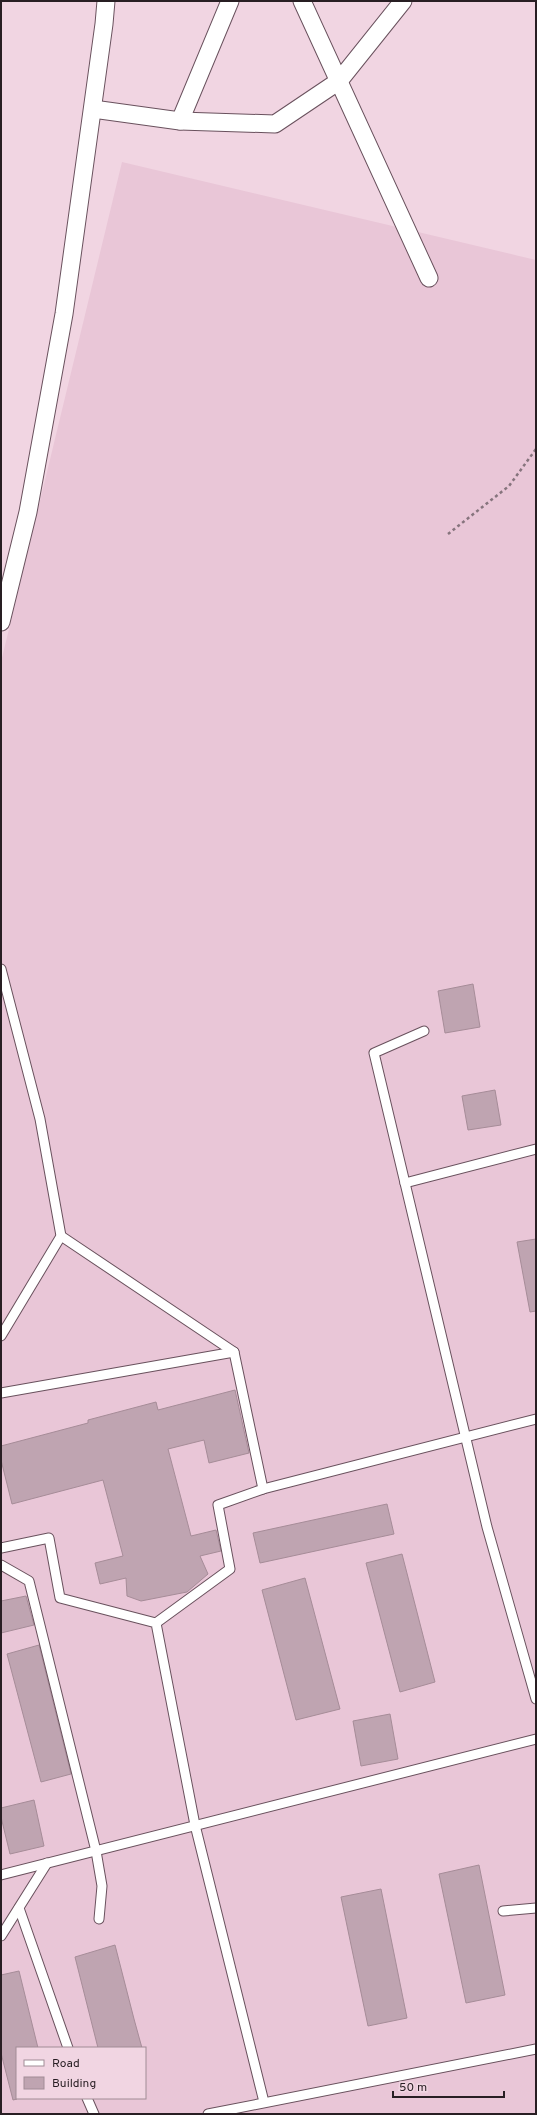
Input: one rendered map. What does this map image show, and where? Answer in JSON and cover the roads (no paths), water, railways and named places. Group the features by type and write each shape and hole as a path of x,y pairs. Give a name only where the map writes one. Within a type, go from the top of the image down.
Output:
{"street":[{"path":"1,622 28,512 61,329 106,1"},
{"path":"180,121 230,1"},
{"path":"302,1 429,278"},
{"path":"92,109 180,121 275,124 339,82 403,1"}],"lane":[{"path":"1,969 40,1119 61,1236 1,1336"},
{"path":"424,1031 374,1053 487,1527 536,1695"},
{"path":"405,1183 536,1149"},
{"path":"61,1236 234,1352 263,1489"},
{"path":"1,1393 234,1352"},
{"path":"156,1623 230,1569 218,1504 263,1489 536,1419"},
{"path":"1,1548 49,1538 60,1598 156,1623"},
{"path":"1,1564 29,1582 96,1851 102,1886 99,1919"},
{"path":"156,1623 196,1825 264,2102"},
{"path":"1,1875 536,1739"},
{"path":"1,1936 47,1863"},
{"path":"19,1908 68,2047"},
{"path":"502,1911 536,1908"},
{"path":"208,2114 536,2049"},
{"path":"87,2099 94,2114"}]}
